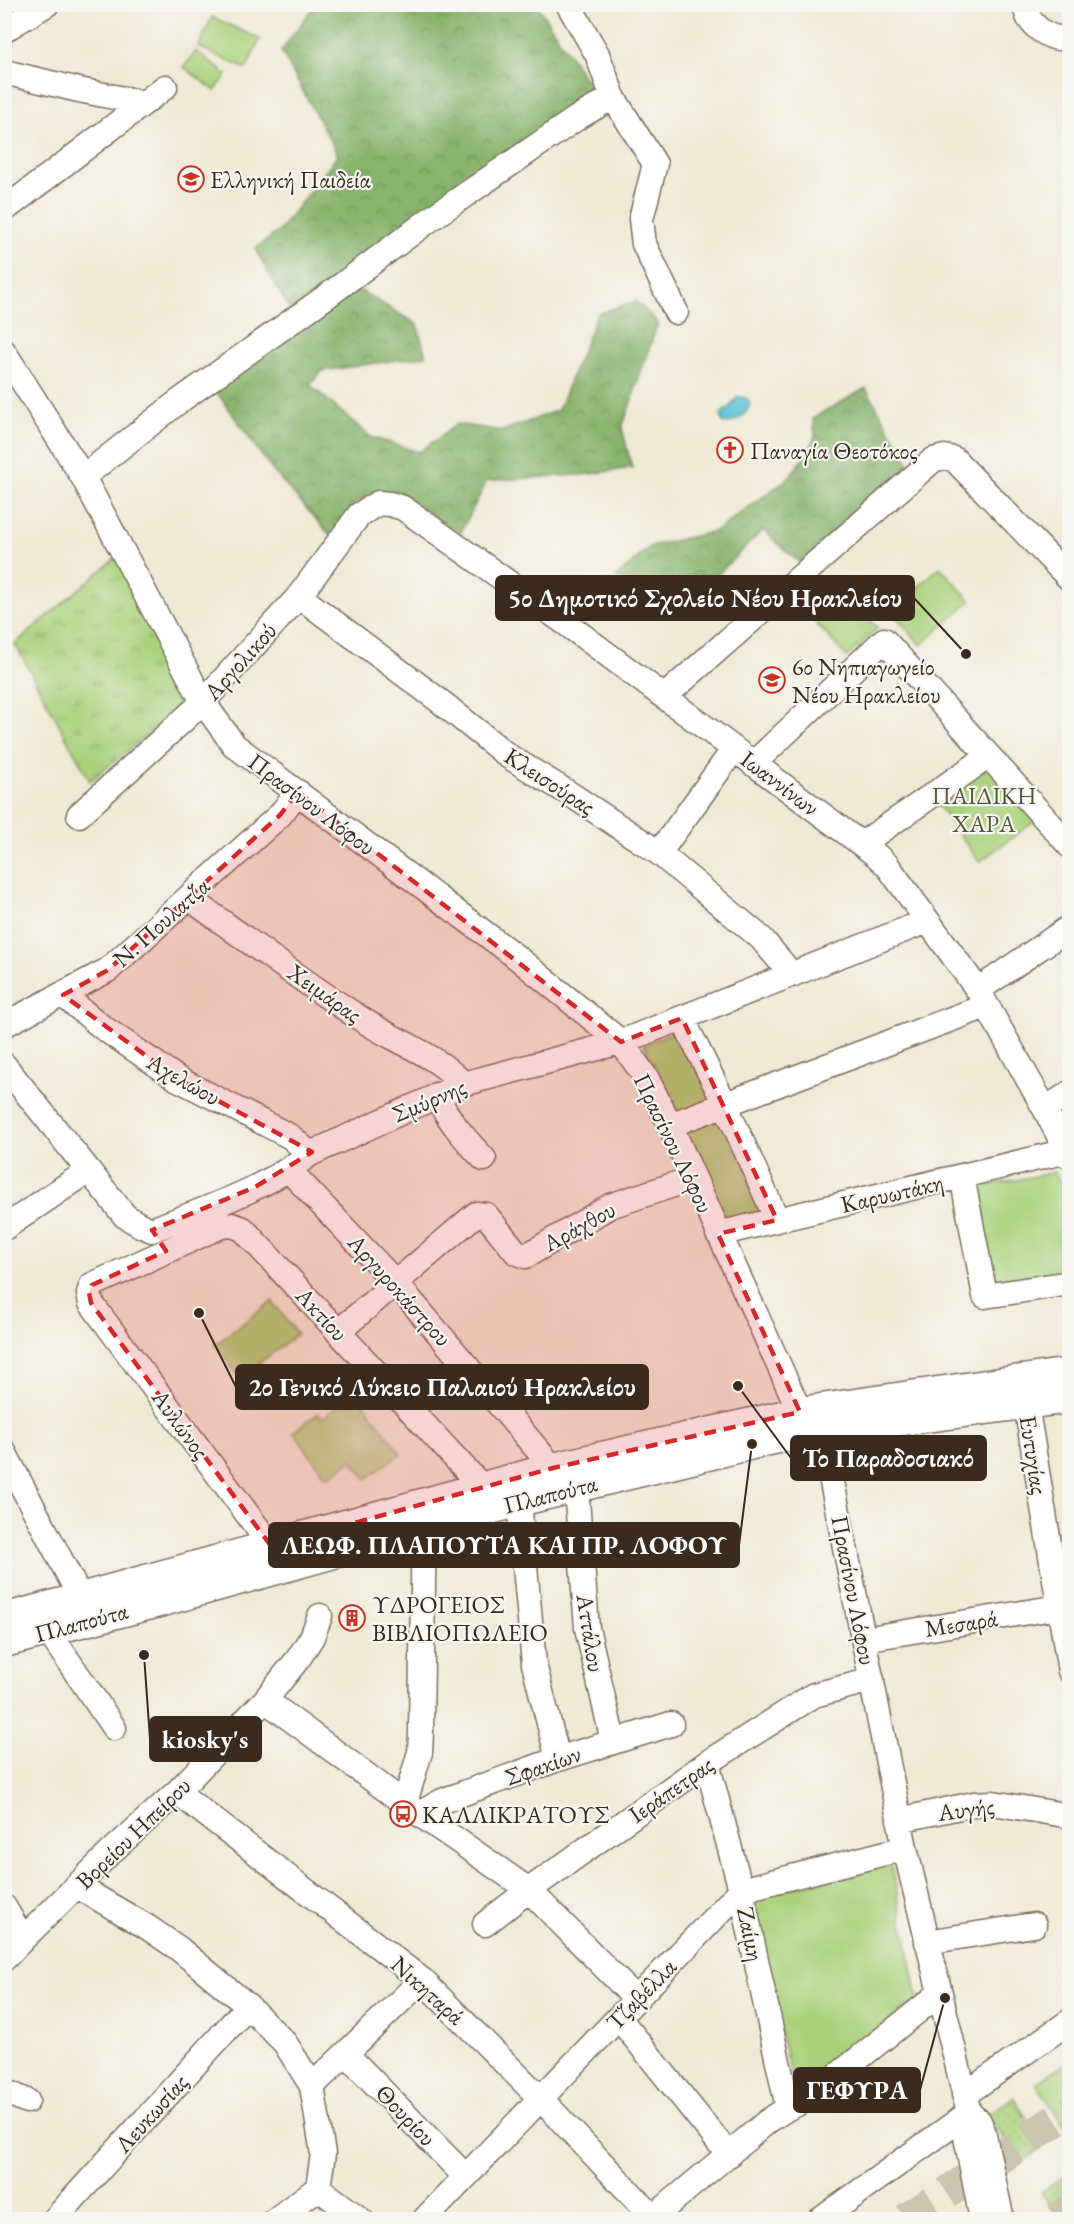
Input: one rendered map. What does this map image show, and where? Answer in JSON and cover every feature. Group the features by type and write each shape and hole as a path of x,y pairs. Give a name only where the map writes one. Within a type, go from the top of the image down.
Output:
{"main road":[{"name":"Πλαπούτα","path":"1024,1393 1070,1373"},
{"name":"Πλαπούτα","path":"4,1619 86,1608 223,1571 424,1515 482,1487 553,1468 805,1422 1024,1393 1070,1398"},
{"name":"Πλαπούτα","path":"223,1571 271,1546 424,1515 519,1501 805,1422"},
{"name":"Πλαπούτα","path":"4,1642 48,1631 86,1608"}],"street":[{"path":"4,30 47,4"},
{"path":"568,4 597,54 613,97 655,164 641,219 644,244 676,312"},
{"path":"1024,4 1029,19 1051,37 1066,38 1070,16"},
{"path":"4,72 144,103"},
{"path":"4,210 165,87"},
{"path":"83,477 177,402 327,296 436,214 613,97"},
{"name":"Πρασίνου Λόφου","path":"4,352 83,477 203,702 234,745 514,956 621,1042 647,1079 805,1422 827,1457 904,1848 966,2104 966,2137 982,2220"},
{"path":"665,696 933,460 944,457 954,459 1070,579"},
{"name":"Αργολικού","path":"79,814 203,702 299,596 359,515 378,502 390,504"},
{"name":"Ιωαννίνων","path":"390,504 403,508 564,621 862,843 886,865 982,998 1046,1109 1068,1154"},
{"name":"Κλεισούρας","path":"299,596 441,702 508,756 659,853 761,938 792,975"},
{"path":"753,764 885,640 1070,846"},
{"path":"659,853 734,749"},
{"path":"862,843 989,756"},
{"name":"Ν. Πουλατζα","path":"4,1025 108,970 280,815 298,792"},
{"name":"Χειμάρας","path":"189,898 367,1023 438,1062 463,1084"},
{"name":"Σμύρνης","path":"152,1230 227,1200 289,1170 310,1154 463,1084 621,1042 927,921"},
{"path":"670,1125 982,998 1070,927"},
{"name":"Αχελώου","path":"63,995 102,1027 178,1079 291,1137 310,1154"},
{"path":"682,1018 725,1104 777,1220"},
{"path":"4,1065 125,1216 140,1226 152,1230 166,1251"},
{"path":"1046,1109 1070,1093"},
{"path":"436,1095 457,1131 484,1159"},
{"name":"Καρυωτάκη","path":"718,1234 962,1176 1068,1154"},
{"name":"Αργυροκάστρου","path":"289,1170 395,1282 553,1468"},
{"path":"4,1228 88,1171"},
{"path":"962,1176 985,1296 1070,1283"},
{"name":"Αράχθου","path":"395,1282 476,1214 486,1215 516,1252 526,1256 610,1206 694,1178"},
{"name":"Ακτίου","path":"166,1251 221,1226 232,1225 243,1229 482,1487"},
{"name":"Αυλώνος","path":"166,1251 92,1285 89,1293 91,1303 271,1546"},
{"path":"338,1332 395,1282"},
{"name":"Ευτυχίας","path":"1024,1393 1063,1614 1070,1671"},
{"path":"4,1452 86,1608"},
{"name":"Αττάλου","path":"576,1487 587,1628 613,1741"},
{"path":"519,1501 534,1664 558,1759"},
{"path":"412,1809 421,1732 424,1515"},
{"name":"Μεσαρά","path":"864,1639 1063,1614"},
{"name":"Βορείου Ηπείρου","path":"4,1959 111,1852 177,1792 265,1700 298,1659 312,1637 320,1616"},
{"path":"48,1631 114,1728"},
{"name":"Ιεράπετρας","path":"485,1924 707,1763 814,1695 872,1680"},
{"path":"265,1700 412,1809 529,1890 636,1999"},
{"name":"Σφακίων","path":"412,1809 442,1801 558,1759 671,1724"},
{"name":"Ζαίμη","path":"707,1763 741,1890 788,2108"},
{"name":"Νικηταρά","path":"177,1792 422,1980 541,2098 652,2218"},
{"name":"Αυγής","path":"899,1820 974,1804 993,1803 1070,1816"},
{"path":"741,1890 904,1848"},
{"path":"77,1886 163,1937 248,2006 285,2043 312,2086 323,2154 318,2188 275,2220"},
{"name":"Τζαβέλλα","path":"424,2220 741,1890"},
{"path":"4,1907 22,1939"},
{"path":"927,1942 1034,1925"},
{"path":"312,2086 422,1980"},
{"path":"652,2218 768,2121 808,2099 939,1994"},
{"name":"Λευκωσίας","path":"67,2215 248,2006"},
{"path":"619,2018 729,2155"},
{"path":"820,2220 1070,2021"},
{"name":"Θουρίου","path":"346,2054 465,2176"},
{"path":"4,2091 27,2101"},
{"name":"Πρασίνου Λόφου","path":"966,2104 979,2121 983,2131 1002,2220"},
{"path":"318,2188 361,2220"}],"highlighted area":[{"path":"298,792 621,1042 682,1018 777,1220 718,1234 800,1412 553,1468 271,1546 91,1303 89,1293 92,1285 166,1251 152,1230 255,1187 312,1152 178,1079 63,995 108,970 280,815"}],"green space":[{"path":"315,5 537,5 595,94 291,312 255,249 279,231 338,155 281,51"},
{"path":"212,17 260,39 246,69 198,47"},
{"path":"196,51 227,75 215,91 184,67"},
{"path":"359,290 417,324 426,356 322,371 310,385 371,437 419,452 457,424 503,431 558,410 597,314 636,301 658,323 622,428 632,468 592,474 487,481 460,534 398,492 371,493 356,503 330,535 273,471 213,387 299,326"},
{"path":"866,388 910,465 801,564 763,530 699,593 615,578 651,546 716,531 787,479 808,453 815,436 813,418"},
{"path":"118,556 197,690 187,703 90,781 15,644"},
{"path":"940,567 971,601 921,645 891,611"},
{"path":"832,579 878,628 847,657 802,608"},
{"name":"ΠΑΙΔΙΚΗ ΧΑΡΑ","path":"987,761 1039,818 979,862 934,799"},
{"path":"680,1028 714,1100 678,1114 644,1045"},
{"path":"721,1113 767,1210 729,1223 682,1129"},
{"path":"1055,1172 1069,1198 1069,1276 990,1290 969,1189"},
{"path":"272,1301 297,1334 240,1378 215,1345"},
{"path":"356,1393 401,1453 366,1479 352,1460 327,1478 293,1432 318,1413 322,1418"},
{"path":"891,1864 918,1998 802,2088 793,2085 750,1903 771,1893"},
{"path":"1069,2061 1069,2133 1036,2083"},
{"path":"1013,2097 1043,2147 1021,2163 988,2115"},
{"path":"1063,2177 1069,2187 1069,2219 1060,2219 1041,2192"}],"water":[{"path":"737,397 749,401 747,411 737,420 724,423 721,414"}],"tunnel":[{"path":"906,2220 1070,2111"},
{"path":"1057,2220 1070,2212"}],"place":[{"name":"Ελληνική Παιδεία","path":"191,179"},
{"name":"Παναγία Θεοτόκος","path":"730,450"},
{"name":"5ο Δημοτικό Σχολείο Νέου Ηρακλείου","path":"966,654"},
{"name":"6ο Νηπιαγωγείο Νέου Ηρακλείου","path":"772,680"},
{"name":"2ο Γενικό Λύκειο Παλαιού Ηρακλείου","path":"199,1313"},
{"name":"Το Παραδοσιακό","path":"738,1386"},
{"name":"ΛΕΩΦ. ΠΛΑΠΟΥΤΑ ΚΑΙ ΠΡ. ΛΟΦΟΥ","path":"752,1444"},
{"name":"ΥΔΡΟΓΕΙΟΣ ΒΙΒΛΙΟΠΩΛΕΙΟ","path":"352,1618"},
{"name":"kiosky's","path":"144,1655"},
{"name":"ΚΑΛΛΙΚΡΑΤΟΥΣ","path":"403,1814"},
{"name":"ΓΕΦΥΡΑ","path":"945,1998"}]}
